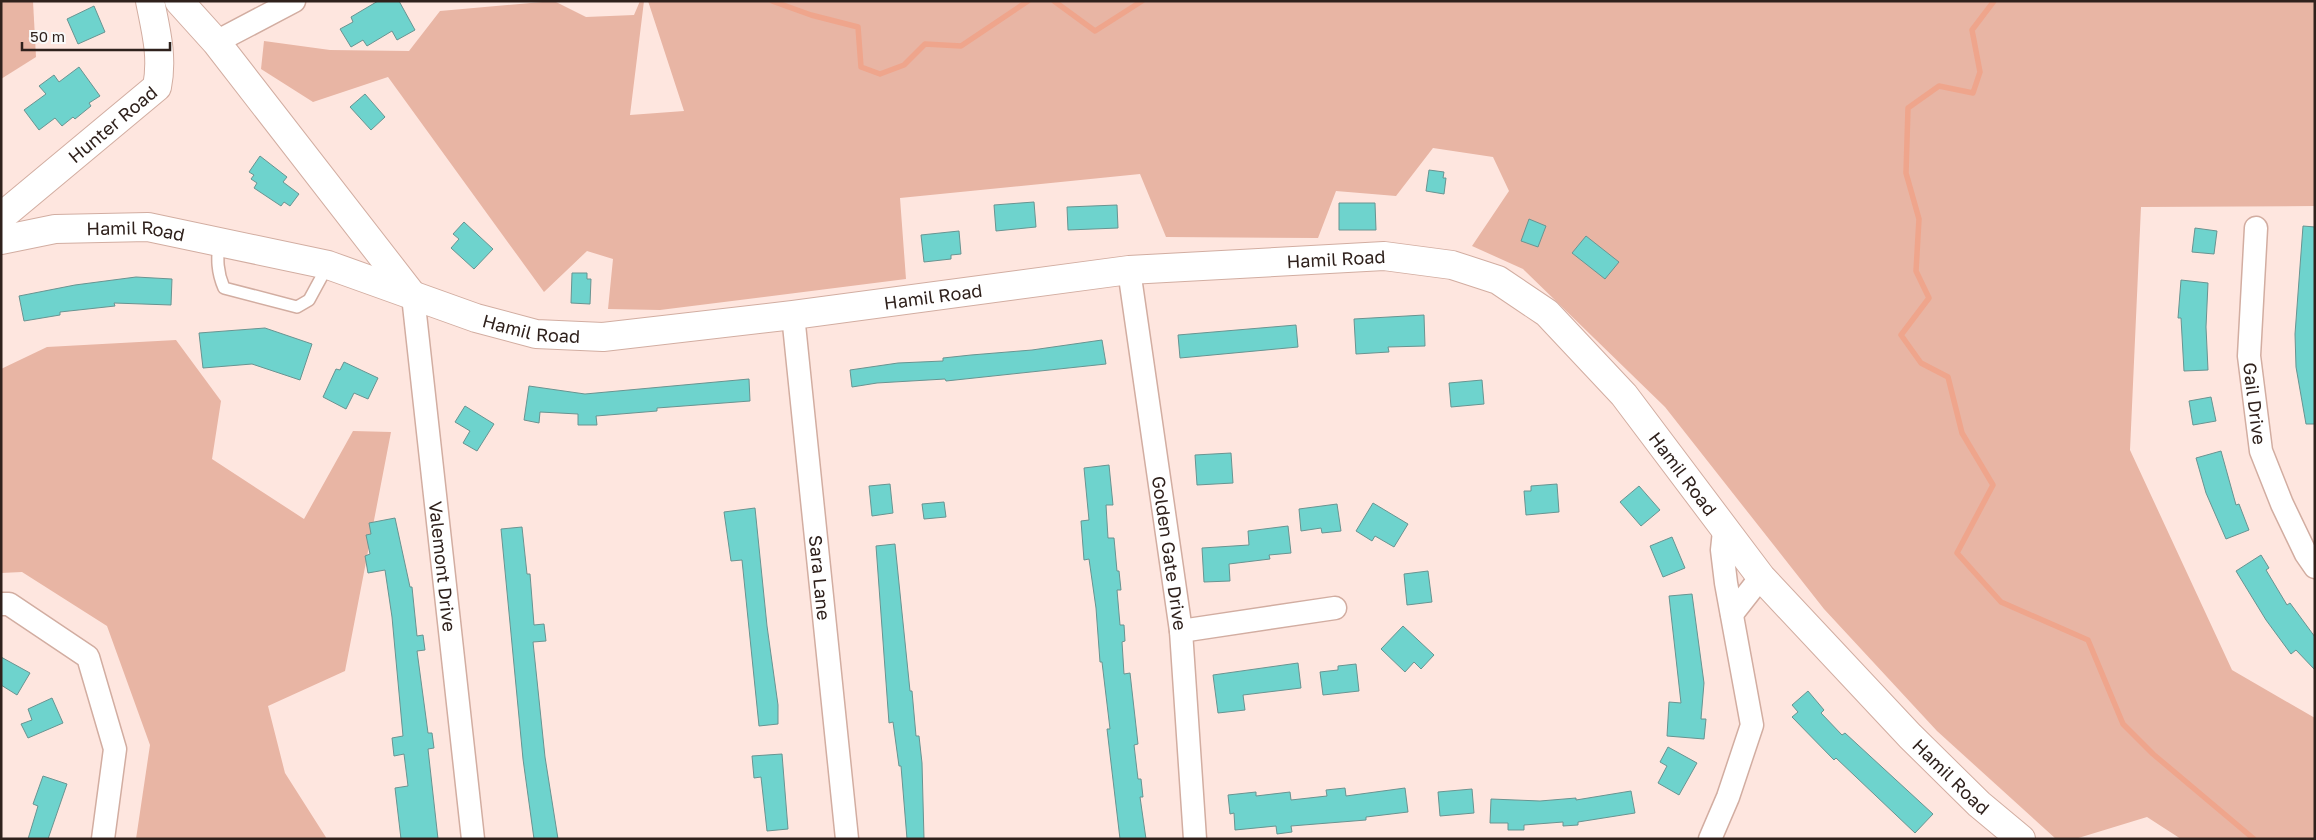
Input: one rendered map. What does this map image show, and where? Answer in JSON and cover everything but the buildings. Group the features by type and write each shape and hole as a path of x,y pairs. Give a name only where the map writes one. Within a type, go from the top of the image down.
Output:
{"street":[{"name":"Hunter Road","path":"1,217 157,87 160,69 159,44 150,1"},
{"path":"179,1 216,42 414,296"},
{"path":"216,42 294,1"},
{"name":"Hamil Road","path":"1,240 55,229 148,227 328,265 476,318 536,334 603,337 793,315 1129,270 1384,256 1452,265 1498,280 1547,313 1624,396 1724,531 1761,577 1910,736 1978,804 2021,839"},
{"name":"Gail Drive","path":"2256,228 2249,356 2261,451 2282,504 2306,554 2315,566"},
{"name":"Golden Gate Drive","path":"1129,270 1181,631 1195,839"},
{"name":"Valemont Drive","path":"414,296 473,839"},
{"name":"Sara Lane","path":"793,315 847,839"},
{"path":"1710,839 1728,797 1752,725 1722,550 1724,531"},
{"path":"1732,614 1761,577"},
{"path":"1,604 10,604 88,657 115,749 103,839"},
{"path":"1181,631 1336,608"}],"lane":[{"path":"219,242 217,264 224,288 285,305 297,307 309,300 328,265"}],"shaded area":[{"path":"1,1 33,1 36,57 1,79"},
{"path":"554,1 586,17 634,15 640,1 644,1 630,115 684,111 648,1 2315,1 2315,206 2141,207 2130,450 2232,670 2315,718 2315,839 2181,839 2147,817 2075,839 2056,839 1937,731 1824,609 1665,407 1523,269 1472,246 1509,191 1493,157 1433,148 1396,196 1336,191 1318,238 1166,237 1140,174 900,198 906,279 660,310 608,309 613,259 587,251 544,292 388,77 313,102 261,69 264,41 330,50 409,51 440,11"},
{"path":"176,340 221,401 212,459 304,519 353,431 391,432 345,671 268,706 285,773 327,839 136,839 150,745 107,626 22,572 1,573 1,369 47,347"}],"waterway":[{"path":"772,1 811,15 858,27 861,67 880,74 904,65 925,44 961,46 1028,1"},
{"path":"1054,1 1095,31 1142,1"},
{"path":"1994,1 1972,30 1980,72 1973,93 1939,86 1908,108 1906,173 1919,219 1916,271 1929,298 1901,335 1921,363 1948,377 1962,433 1993,485 1957,553 2001,602 2088,640 2123,724 2153,754 2254,839"}]}
